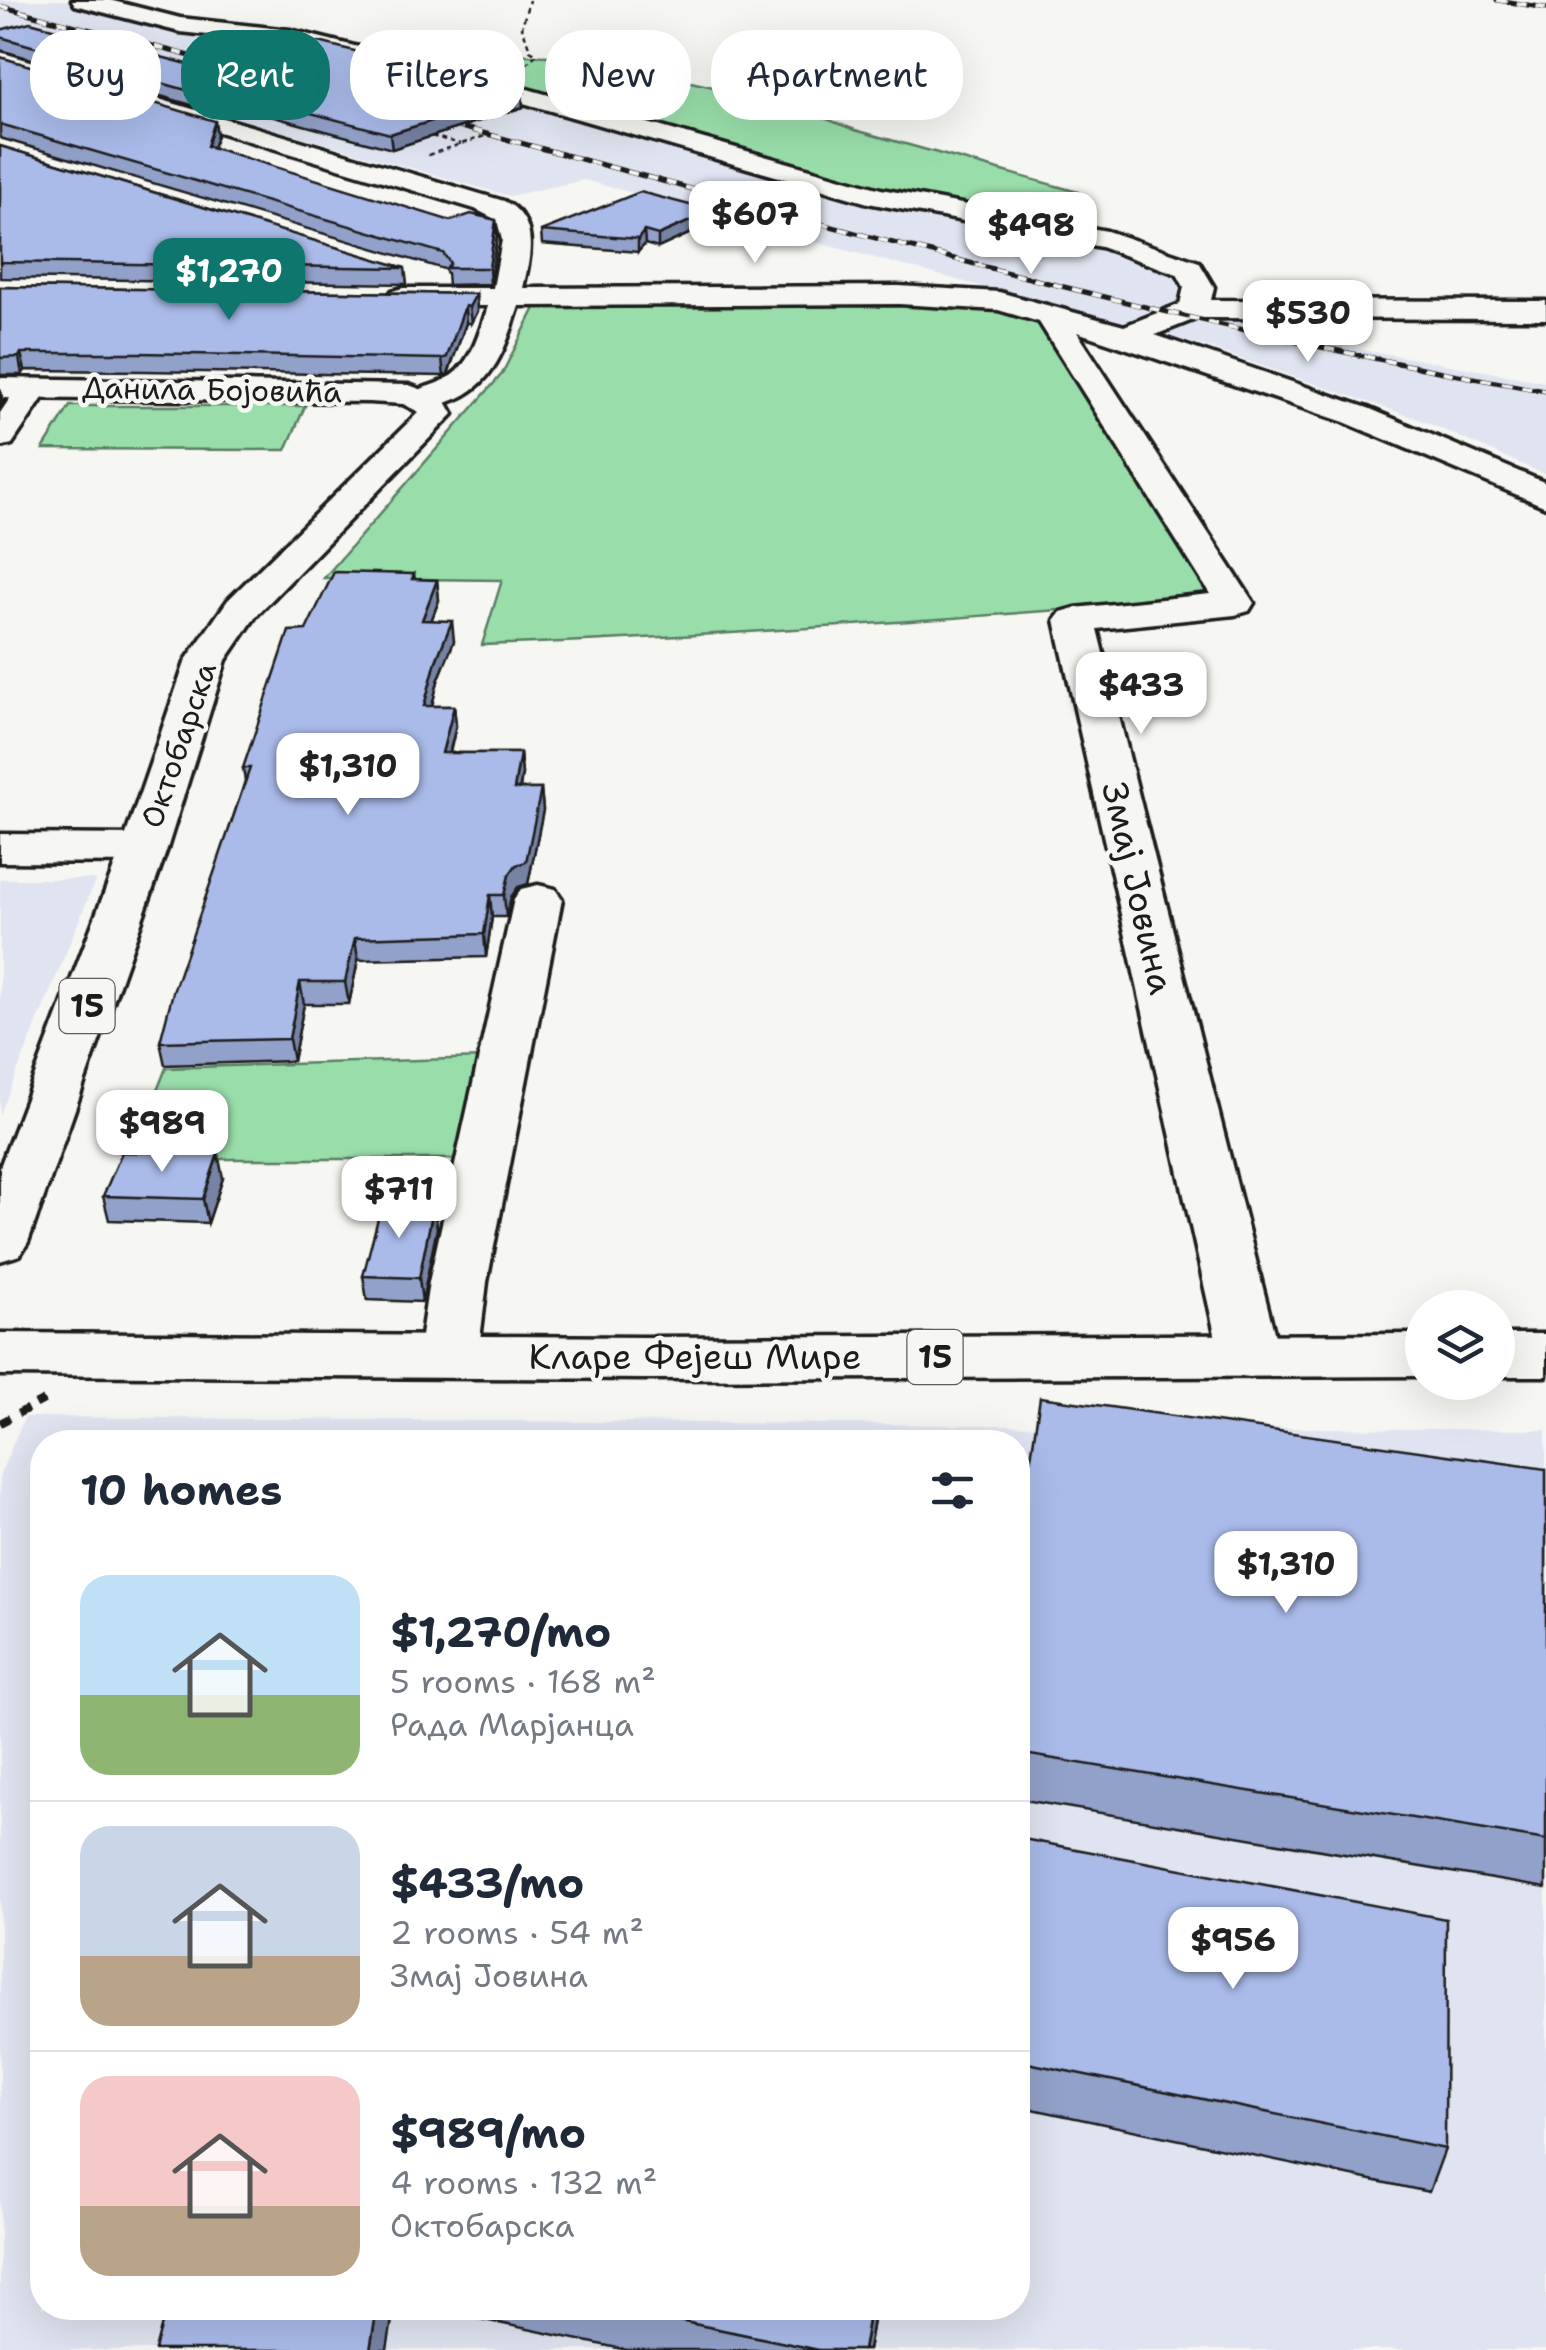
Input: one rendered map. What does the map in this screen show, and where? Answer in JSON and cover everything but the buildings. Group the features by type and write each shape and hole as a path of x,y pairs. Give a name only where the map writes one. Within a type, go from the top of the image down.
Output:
{"street":[{"path":"83,0 180,25 290,37 350,52"},
{"path":"2,62 498,209 515,228 473,375 464,383 423,400"},
{"path":"525,97 878,197 1082,234 1158,254 1184,264 1194,274 1199,296 1194,309"},
{"path":"402,270 495,298"},
{"path":"366,296 898,295 1000,301 1126,336 1356,415 1544,497"},
{"path":"1126,336 1194,309 1546,310"},
{"name":"Змај Јовина","path":"1050,312 1236,604 1075,620 1250,1356"},
{"path":"0,437 17,388"},
{"name":"Данила Бојовића","path":"17,388 369,392 423,400"},
{"name":"Октобарска","path":"0,1242 144,849 206,660 242,608 428,424 436,414 423,400"},
{"path":"0,848 144,849"},
{"path":"448,1356 458,1282 538,899"},
{"name":"Кларе Фејеш Мире","path":"0,1354 1405,1355"},
{"path":"1515,1355 1546,1355"}],"path":[{"path":"523,30 528,0"},
{"path":"525,36 530,50 537,54 525,66"},
{"path":"411,131 461,144"}],"shaded area":[{"path":"0,0 114,0 237,30 181,30 181,103 161,97 161,30 30,30 30,60 0,51"},
{"path":"330,53 350,58 350,120 525,120 525,100 545,105 545,120 605,120 1174,259 1195,309 1326,343 1546,382 1546,475 1421,420 1203,346 584,180 509,196 242,120 330,120"},
{"path":"0,879 96,879 0,1114"},
{"path":"25,1417 1546,1430 1546,2350 0,2350 0,1474"}],"green space":[{"path":"525,55 545,56 545,102 525,97"},
{"path":"691,82 711,87 711,120 829,120 1078,192 1082,234 922,207 608,120 691,120"},
{"path":"537,304 1002,306 1044,318 1215,590 1204,599 1023,613 753,632 482,645 502,580 324,578 502,374"},
{"path":"70,406 305,406 286,450 43,449"},
{"path":"483,1058 465,1159 130,1159 166,1068"}],"railway":[{"path":"1497,0 1546,8"},
{"path":"0,6 181,54"},
{"path":"434,120 1126,302 1405,365 1546,391"}]}
